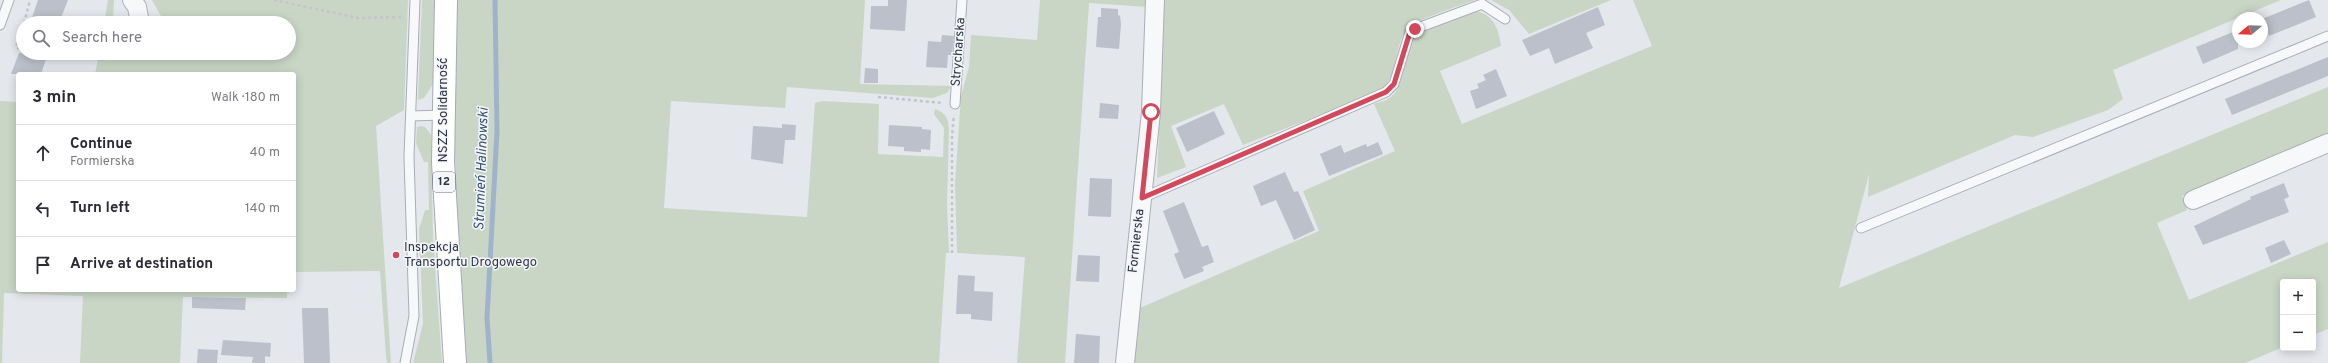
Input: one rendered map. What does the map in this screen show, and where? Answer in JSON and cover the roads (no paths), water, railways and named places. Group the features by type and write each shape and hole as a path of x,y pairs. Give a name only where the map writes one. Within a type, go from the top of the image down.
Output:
{"main road":[{"name":"NSZZ Solidarność","path":"446,0 443,115 446,238 455,363"}],"street":[{"path":"132,0 138,16"},
{"name":"Formierska","path":"1125,363 1153,74 1155,0"},
{"path":"2193,200 2328,143"}],"lane":[{"path":"0,25 9,0"},
{"path":"405,363 414,316 409,157 415,0"},
{"name":"Strycharska","path":"955,104 962,0"},
{"path":"1142,198 1386,92 1394,84 1410,32 1415,29 1482,4 1505,20"},
{"path":"1861,228 2328,36"},
{"path":"410,116 443,115"}],"waterway":[{"name":"Strumień Halinowski","path":"490,363 487,318 497,131 495,0"}],"place":[{"name":"Inspekcja Transportu Drogowego","path":"396,255"}]}
